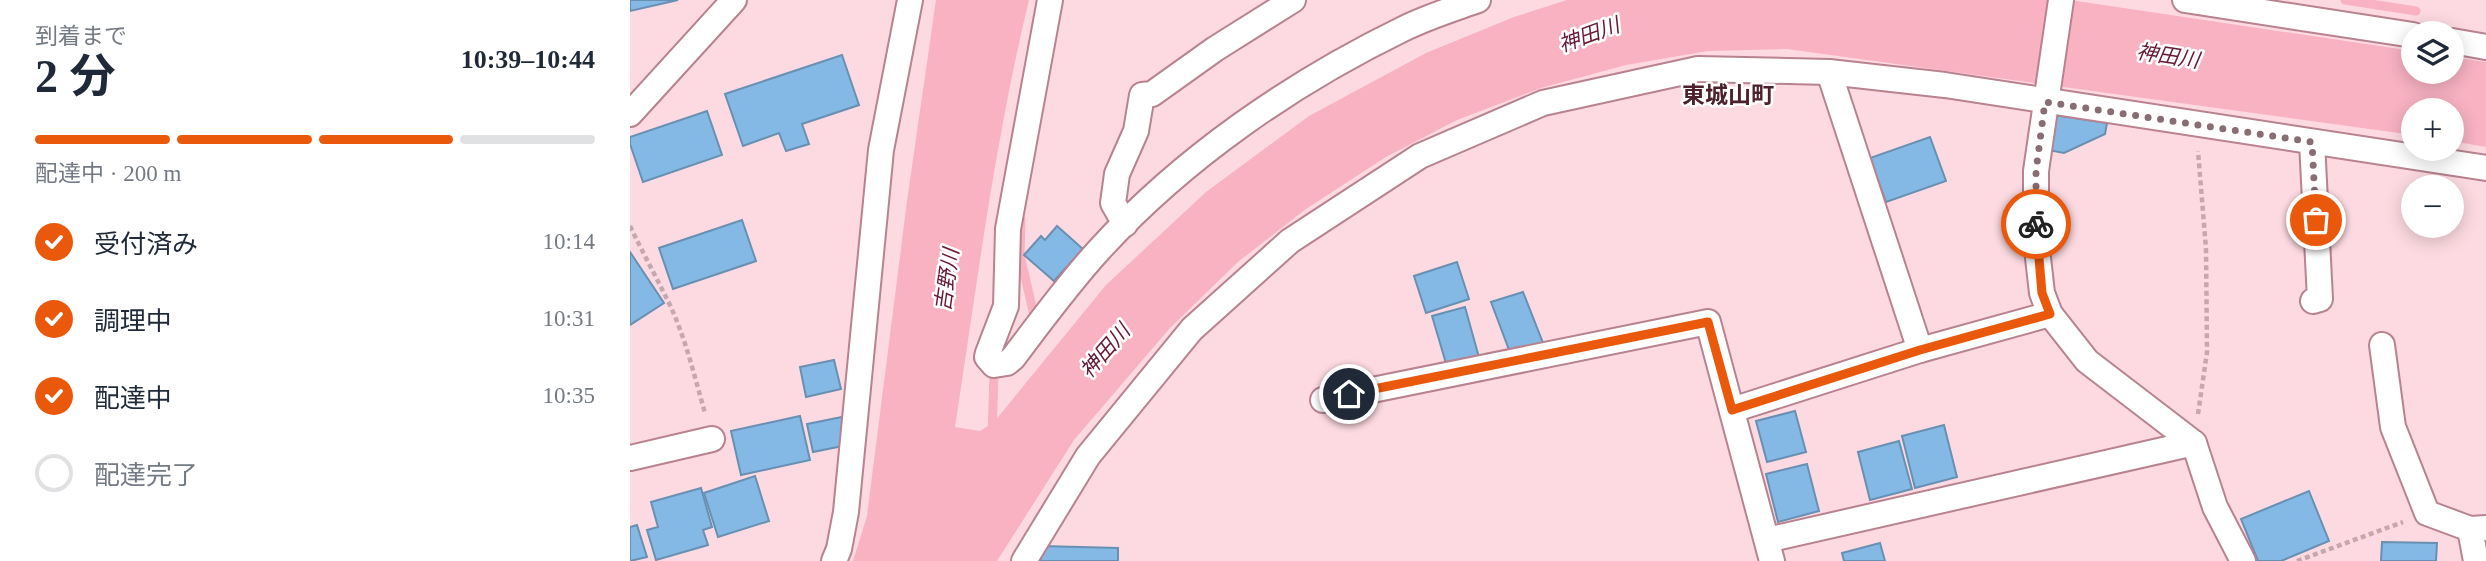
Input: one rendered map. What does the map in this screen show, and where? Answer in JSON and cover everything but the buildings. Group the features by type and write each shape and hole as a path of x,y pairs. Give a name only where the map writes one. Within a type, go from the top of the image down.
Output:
{"street":[{"path":"630,114 734,0"},
{"path":"834,561 846,512 881,150 910,0"},
{"path":"1050,0 1009,229 1006,306 988,353 990,362 1000,365 1013,358 1063,292 1125,224 1213,146 1297,89 1405,28 1478,0"},
{"path":"1125,224 1113,203 1118,174 1136,131 1142,95 1152,94 1215,49 1293,0"},
{"path":"2061,0 2036,171 2036,240 2042,293 2050,314 2087,361 2194,443 2215,507 2242,561"},
{"path":"2185,0 2401,33"},
{"path":"2464,43 2486,47"},
{"path":"1024,561 1088,456 1192,329 1290,241 1420,156 1543,103 1698,69 1829,72 2046,96 2199,126 2486,168"},
{"path":"1829,72 1920,350"},
{"path":"2312,142 2320,299 2313,301"},
{"path":"1732,410 1920,350 2050,314"},
{"path":"1323,400 1708,322 1769,550 2194,443"},
{"path":"2382,345 2393,427 2427,513 2478,528 2476,561"},
{"path":"630,458 712,439"}],"path":[{"path":"2194,443 2207,352 2206,249 2198,164 2199,126"},
{"path":"630,226 668,301 690,358 712,439"},
{"path":"2297,561 2427,513"}],"water":[{"path":"936,0 1029,0 996,159 955,427 980,431 994,422 1106,285 1206,192 1309,116 1426,53 1514,17 1567,0 2070,0 2401,49 2401,84 2464,84 2464,59 2486,62 2486,147 2464,143 2464,98 2401,98 2401,133 1787,49 1708,51 1626,65 1541,88 1457,120 1386,157 1306,209 1239,261 1170,328 1074,440 997,561 853,561 867,516 907,201"}],"waterway":[{"path":"2345,0 2416,11"},
{"path":"1021,219 1020,255 1033,311"},
{"path":"992,433 994,375"}],"way so far":[{"path":"2036,224 2036,171 2045,102 2312,142 2316,220"}],"district":[{"name":"東城山町","path":"1728,95"}],"route":[{"path":"1349,394 1708,322 1732,410 1920,350 2050,314 2042,293 2036,224"}],"water label":[{"name":"神田川","path":"1589,35"},
{"name":"神田川","path":"2168,56"},
{"name":"吉野川","path":"947,280"},
{"name":"神田川","path":"1105,351"}]}
